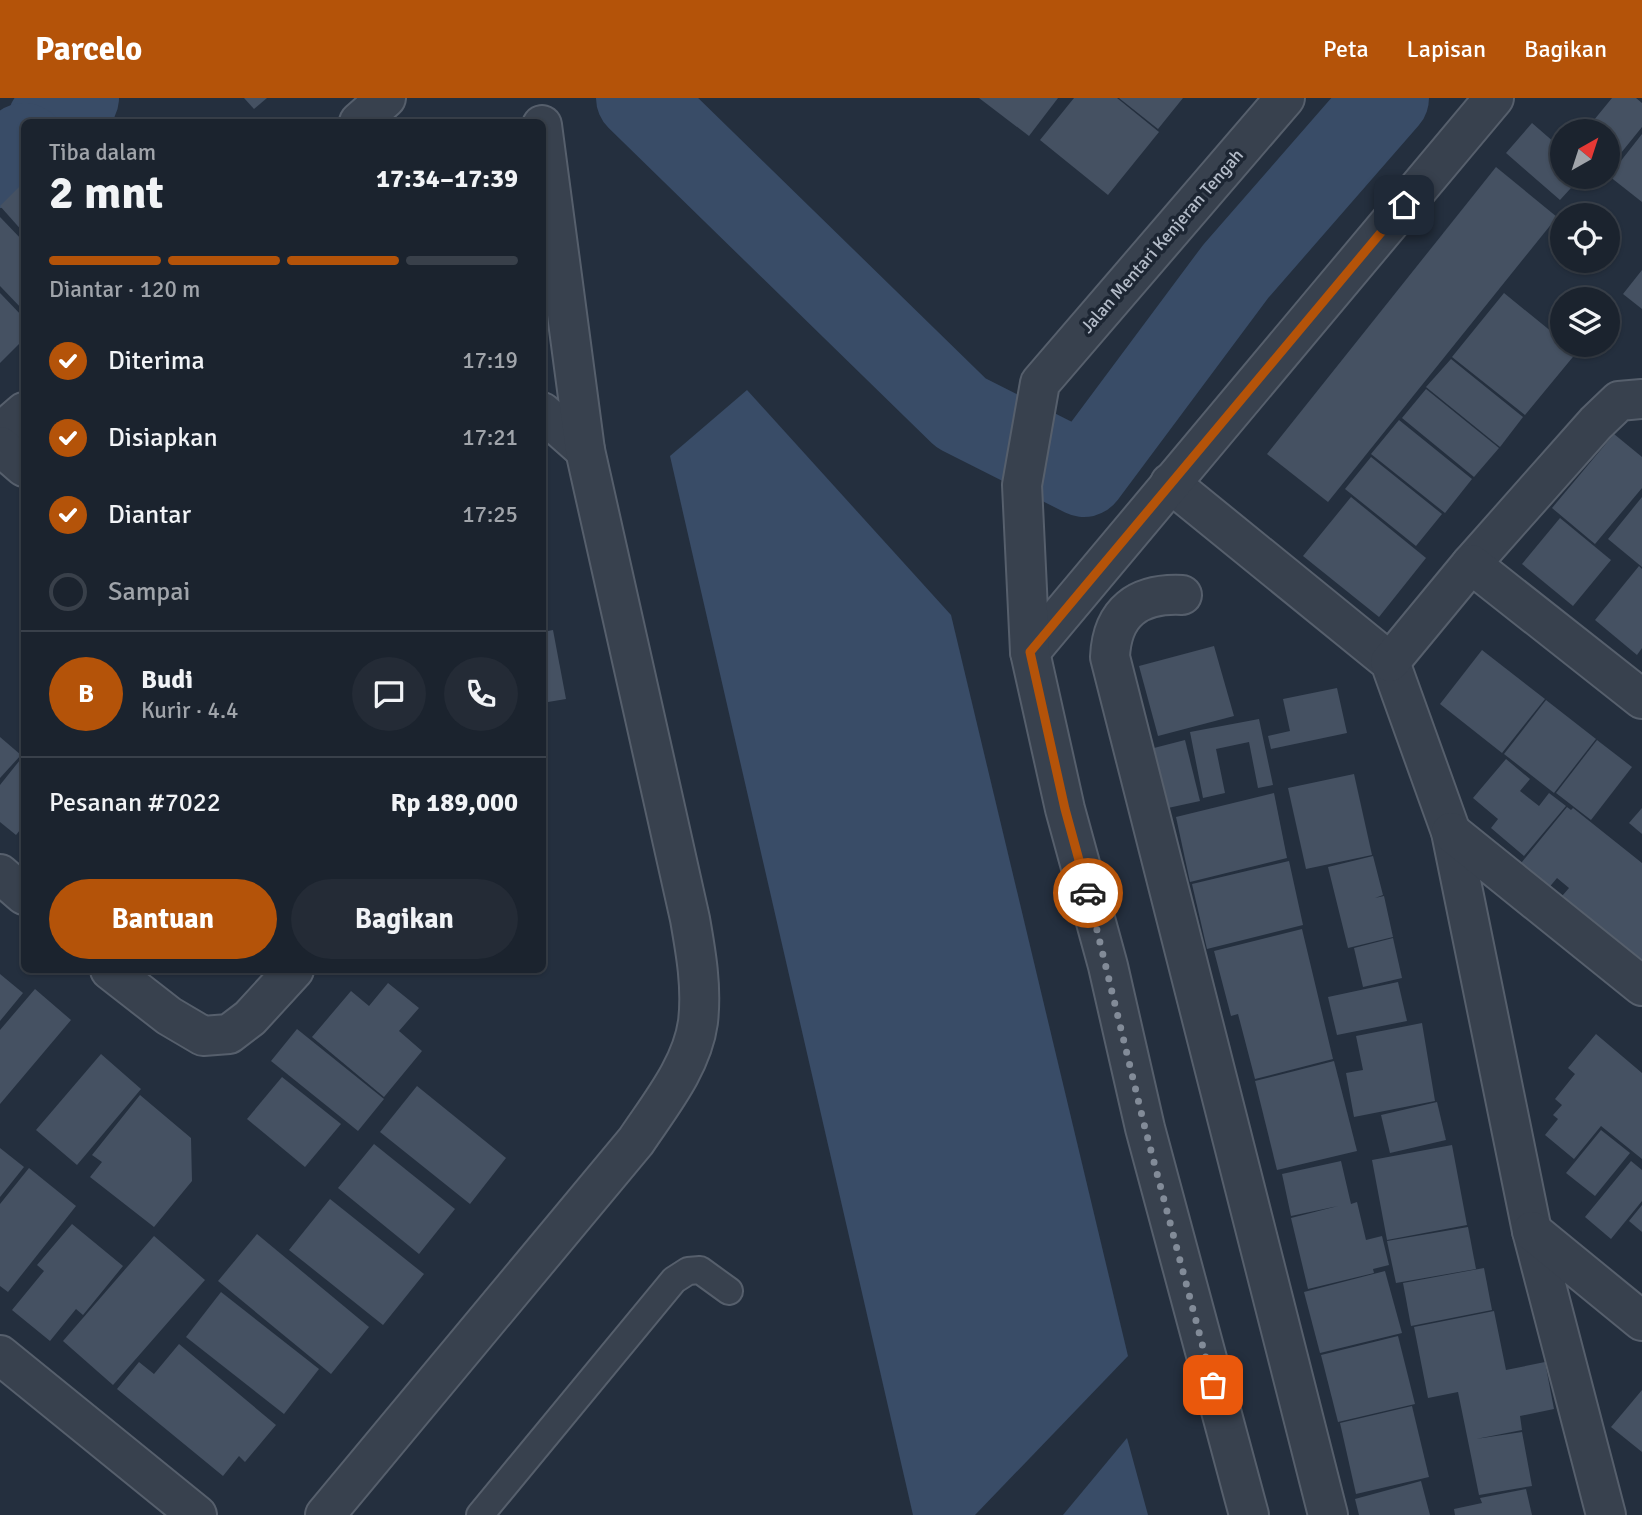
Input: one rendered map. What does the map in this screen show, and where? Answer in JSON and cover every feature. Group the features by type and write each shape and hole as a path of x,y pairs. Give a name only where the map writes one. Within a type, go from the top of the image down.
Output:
{"street":[{"path":"362,119 386,98"},
{"path":"536,98 541,119"},
{"name":"Jalan Mentari Kenjeran Tengah","path":"1030,652 1022,485 1040,383 1284,98"},
{"path":"1249,1515 1145,1128 1108,966 1065,809 1030,652 1494,98"},
{"path":"325,1515 636,1141 680,1075 698,1024 699,977 690,919 585,450 546,154"},
{"path":"1390,662 1471,564 1596,423 1619,401 1642,399"},
{"path":"0,433 21,415"},
{"path":"546,416 585,450"},
{"path":"0,446 21,464"},
{"path":"1170,483 1390,662 1451,832 1532,1230 1606,1515"},
{"path":"1471,564 1642,699"},
{"path":"1182,596 1157,594 1133,606 1115,627 1110,657 1328,1515"},
{"path":"1451,832 1642,986"},
{"path":"0,874 21,892"},
{"path":"114,973 169,1016 203,1036 229,1034 250,1018 291,973"},
{"path":"1532,1230 1642,1321"},
{"path":"0,1355 197,1515"}],"lane":[{"path":"480,1515 674,1279 700,1270 729,1291"}],"water":[{"path":"747,390 951,615 1128,1356 975,1515 913,1515 670,456"},
{"path":"1127,1438 1148,1515 1063,1515"}],"building":[{"path":"244,98 267,98 254,109"},
{"path":"979,98 1058,98 1029,136"},
{"path":"1074,98 1117,98 1159,132 1108,195 1040,140"},
{"path":"1119,98 1183,98 1158,129"},
{"path":"1612,98 1636,98 1642,103 1642,127 1620,154 1620,119 1595,119"},
{"path":"1532,123 1550,139 1550,189 1570,189 1560,200 1506,153"},
{"path":"1642,134 1642,202 1620,185 1620,162"},
{"path":"1496,167 1550,211 1550,226 1328,502 1267,454"},
{"path":"21,185 21,230 0,206"},
{"path":"0,217 21,239 21,308 0,286"},
{"path":"1642,270 1642,309 1623,294"},
{"path":"0,293 21,315 21,342 0,363"},
{"path":"1504,293 1550,330 1550,357 1573,357 1525,415 1452,357"},
{"path":"1451,359 1523,417 1500,447 1426,387"},
{"path":"1426,389 1499,448 1474,477 1402,418"},
{"path":"1399,420 1472,479 1445,513 1371,454"},
{"path":"1614,434 1642,457 1642,488 1595,544 1552,508"},
{"path":"1371,457 1442,514 1416,546 1345,489"},
{"path":"1351,497 1426,558 1379,617 1303,556"},
{"path":"1642,497 1642,567 1608,539"},
{"path":"1560,518 1611,560 1573,606 1522,564"},
{"path":"1639,566 1642,569 1642,648 1637,655 1595,620"},
{"path":"553,630 566,699 546,702 546,631"},
{"path":"1214,646 1234,716 1158,736 1139,666"},
{"path":"1482,650 1545,699 1502,753 1440,704"},
{"path":"1337,688 1347,733 1271,749 1268,736 1290,731 1283,699"},
{"path":"1546,700 1596,739 1554,793 1504,754"},
{"path":"1259,719 1273,785 1258,788 1249,742 1216,749 1225,793 1203,798 1190,732"},
{"path":"0,737 21,755 0,778"},
{"path":"1185,740 1200,801 1168,808 1154,748"},
{"path":"1597,740 1632,767 1591,820 1556,793"},
{"path":"21,759 21,829 16,835 0,822 0,785"},
{"path":"1506,759 1530,779 1520,791 1539,806 1549,793 1566,806 1524,856 1491,828 1498,819 1473,798"},
{"path":"1354,774 1372,855 1306,869 1288,788"},
{"path":"1274,793 1287,858 1190,882 1176,817"},
{"path":"1567,807 1571,810 1573,808 1642,863 1642,973 1556,903 1569,888 1557,878 1542,896 1513,873"},
{"path":"1642,808 1642,834 1629,823"},
{"path":"1373,856 1383,895 1375,898 1384,896 1393,937 1348,948 1328,867"},
{"path":"1289,861 1303,925 1207,949 1192,884"},
{"path":"1302,929 1333,1059 1255,1079 1238,1014 1231,1016 1214,951"},
{"path":"1393,938 1402,978 1363,987 1354,948"},
{"path":"0,974 23,993 0,1021"},
{"path":"1398,982 1407,1021 1337,1035 1328,997"},
{"path":"388,983 419,1008 399,1031 422,1051 384,1097 312,1037 351,991 369,1006"},
{"path":"35,989 71,1020 0,1104 0,1030"},
{"path":"1422,1023 1435,1101 1354,1117 1346,1073 1363,1070 1356,1036"},
{"path":"297,1029 384,1099 358,1131 271,1061"},
{"path":"1596,1034 1642,1073 1642,1159 1601,1126 1574,1159 1545,1135 1558,1119 1553,1115 1562,1105 1555,1099 1575,1074 1568,1068"},
{"path":"101,1054 141,1089 77,1165 36,1130"},
{"path":"1334,1061 1357,1151 1277,1170 1255,1081"},
{"path":"282,1077 341,1124 305,1167 247,1119"},
{"path":"417,1086 506,1158 470,1204 380,1132"},
{"path":"140,1095 191,1138 192,1181 154,1227 90,1177 102,1162 92,1155"},
{"path":"1437,1102 1446,1140 1390,1153 1381,1115"},
{"path":"1601,1130 1630,1153 1595,1196 1566,1173"},
{"path":"374,1144 455,1209 419,1254 338,1188"},
{"path":"1452,1145 1467,1225 1387,1240 1372,1160"},
{"path":"0,1148 24,1167 0,1197"},
{"path":"1341,1161 1351,1204 1357,1202 1366,1240 1382,1236 1389,1265 1373,1269 1374,1273 1308,1289 1291,1218 1338,1206 1291,1216 1282,1174"},
{"path":"1631,1161 1642,1170 1642,1201 1611,1239 1585,1217"},
{"path":"29,1168 76,1206 8,1292 0,1286 0,1204"},
{"path":"330,1199 424,1274 383,1325 289,1250"},
{"path":"1642,1205 1642,1232 1629,1221"},
{"path":"72,1224 123,1266 83,1315 76,1309 50,1341 12,1310 44,1271 37,1265"},
{"path":"1468,1227 1476,1269 1396,1283 1387,1241"},
{"path":"257,1234 369,1327 331,1374 218,1281"},
{"path":"154,1236 205,1280 113,1385 63,1341"},
{"path":"1484,1268 1492,1310 1411,1326 1403,1283"},
{"path":"1385,1271 1402,1333 1320,1353 1304,1292"},
{"path":"221,1292 319,1369 284,1414 186,1337"},
{"path":"1494,1311 1506,1370 1545,1362 1554,1409 1520,1416 1522,1430 1476,1439 1522,1432 1532,1486 1479,1495 1458,1392 1428,1398 1414,1327"},
{"path":"1398,1336 1415,1404 1338,1422 1321,1355"},
{"path":"179,1344 276,1425 245,1462 239,1456 223,1476 117,1389 139,1362 154,1374"},
{"path":"1642,1390 1642,1452 1611,1427"},
{"path":"1412,1406 1429,1477 1356,1494 1340,1423"},
{"path":"1421,1481 1430,1515 1359,1515 1355,1499"},
{"path":"1526,1489 1532,1515 1455,1515 1454,1509 1482,1503 1480,1498"}],"waterway":[{"path":"52,119 77,98"},
{"path":"638,98 961,413 1084,475 1236,271 1387,98"},
{"path":"0,166 21,148"}],"way so far":[{"path":"1088,893 1108,966 1145,1128 1213,1385"}],"route":[{"path":"1088,893 1065,809 1030,652 1404,205"}]}
